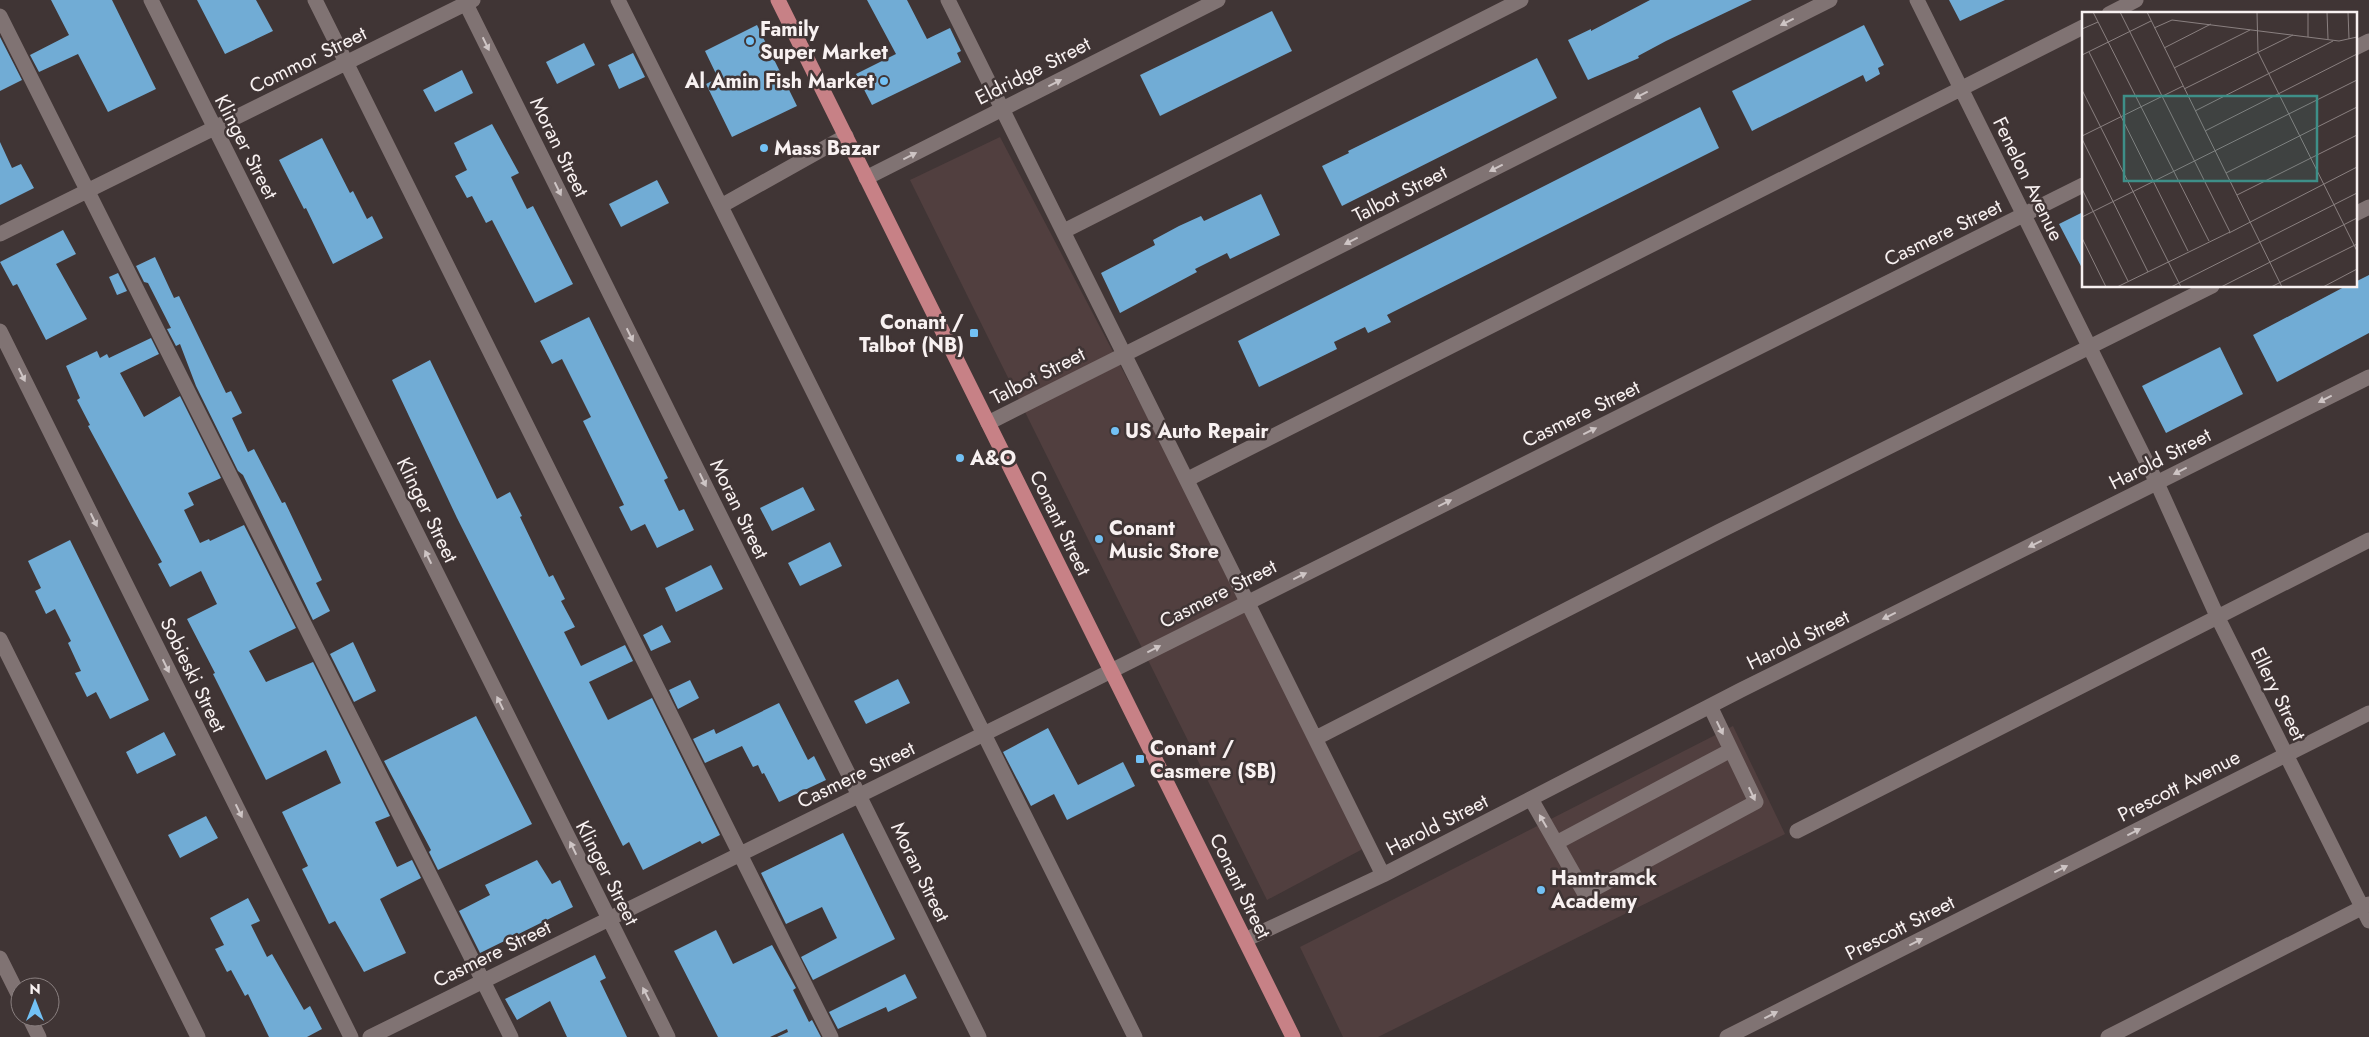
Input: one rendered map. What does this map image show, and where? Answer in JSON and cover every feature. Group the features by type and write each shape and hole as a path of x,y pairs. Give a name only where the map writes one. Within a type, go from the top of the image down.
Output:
{"main road":[{"name":"Conant Street","path":"778,0 1293,1037"}],"street":[{"name":"Klinger Street","path":"151,0 668,1037"},
{"path":"315,0 830,1037"},
{"path":"618,0 1135,1037"},
{"path":"948,0 1383,875"},
{"name":"Eldridge Street","path":"866,178 1218,0"},
{"path":"1064,230 1521,0"},
{"name":"Talbot Street","path":"988,423 1830,0"},
{"name":"Fenelon Avenue","path":"1917,0 2156,483"},
{"path":"2113,12 2136,0"},
{"name":"Commor Street","path":"0,234 468,1"},
{"name":"Moran Street","path":"468,1 979,1037"},
{"path":"0,16 511,1037"},
{"path":"1188,480 2082,28"},
{"path":"2356,48 2369,42"},
{"path":"721,206 846,136"},
{"name":"Casmere Street","path":"370,1037 1111,671 2082,186"},
{"path":"2356,214 2369,207"},
{"path":"1316,738 1720,531 2208,288"},
{"name":"Sobieski Street","path":"0,331 351,1037"},
{"name":"Harold Street","path":"1245,940 1383,875 1710,706 2369,377"},
{"name":"Ellery Street","path":"2156,483 2217,616 2367,911"},
{"path":"1797,830 2369,540"},
{"path":"0,639 198,1037"},
{"path":"1531,799 1585,894 1756,802 1710,706"},
{"path":"2286,755 2369,714"},
{"path":"1556,842 1731,750"},
{"name":"Prescott Avenue","path":"2090,854 2286,755"},
{"name":"Prescott Street","path":"1727,1037 2090,854"},
{"path":"2108,1037 2367,911"},
{"path":"0,958 10,978"}],"shaded area":[{"path":"1000,137 1372,844 1267,900 910,180"},
{"name":"Hamtramck Academy","path":"1733,726 1785,834 1378,1037 1343,1037 1300,947"}],"building":[{"path":"51,0 112,0 156,89 108,112 78,54 39,72 30,55 69,35"},
{"path":"197,0 256,0 273,31 225,54"},
{"path":"867,0 907,0 927,39 950,28 961,51 957,53 961,62 872,105 856,74 896,54"},
{"path":"1650,0 1752,0 1666,41 1638,56 1639,58 1588,80 1568,40 1591,29 1591,31"},
{"path":"1949,0 2005,0 1960,21"},
{"path":"1272,11 1292,51 1160,116 1140,75"},
{"path":"757,25 797,106 732,137 706,84 718,78 705,51"},
{"path":"1864,25 1884,65 1878,68 1880,74 1866,82 1863,75 1752,131 1732,91"},
{"path":"0,37 22,80 0,91"},
{"path":"584,43 595,65 557,84 546,62"},
{"path":"633,53 645,77 619,89 608,65"},
{"path":"1537,58 1557,98 1342,206 1322,166 1349,153 1348,151"},
{"path":"462,70 473,93 435,112 423,90"},
{"path":"1700,107 1719,148 1387,315 1391,322 1368,333 1365,327 1334,342 1337,349 1259,387 1238,341"},
{"path":"492,124 519,173 511,177 527,209 533,206 573,284 535,303 492,220 486,223 472,196 467,198 455,176 467,170 454,143"},
{"path":"322,138 350,193 353,191 367,219 372,216 383,238 333,264 306,208 304,209 279,160"},
{"path":"0,142 12,168 21,164 34,188 0,205"},
{"path":"657,180 669,203 621,227 609,204"},
{"path":"1261,194 1280,235 1230,259 1227,253 1195,269 1197,272 1120,313 1101,273 1155,245 1153,240 1179,226 1201,216 1204,221"},
{"path":"2082,212 2082,268 2059,224"},
{"path":"63,230 76,254 56,264 87,319 46,340 17,284 13,286 0,262"},
{"path":"155,257 174,298 179,296 226,393 231,391 242,413 232,418 248,452 254,449 282,503 285,502 322,580 316,583 330,611 313,620 243,475 238,471 196,386 180,344 176,346 167,329 171,328 148,283 144,282 136,266"},
{"path":"118,273 127,291 117,295 109,277"},
{"path":"2369,275 2369,333 2277,382 2253,335 2342,288 2356,288 2356,282"},
{"path":"589,317 668,478 664,480 679,511 684,509 694,530 657,548 645,524 631,531 619,507 624,505 583,421 591,417 562,359 552,364 540,341"},
{"path":"151,338 159,354 120,373 144,417 180,396 221,478 188,493 194,505 184,510 200,543 209,539 210,541 244,525 296,628 249,651 266,682 313,662 390,816 375,822 397,867 412,860 421,878 380,899 406,953 364,972 335,921 329,924 302,869 308,866 282,812 341,783 326,750 266,780 187,619 217,604 201,571 170,587 158,564 162,562 88,426 90,425 77,400 80,398 66,366 97,351 100,358 107,354 109,358"},
{"path":"2220,347 2243,394 2166,433 2142,386"},
{"path":"430,360 497,499 510,492 549,577 553,575 565,599 561,601 575,627 564,632 581,666 625,645 633,661 589,682 608,720 652,698 720,835 702,844 700,841 643,870 629,842 623,846 457,518 392,380"},
{"path":"803,487 815,510 772,531 760,508"},
{"path":"70,540 149,700 110,719 96,692 87,697 75,673 81,671 68,643 71,641 55,609 46,614 35,591 41,588 28,561"},
{"path":"830,542 842,566 800,586 788,563"},
{"path":"711,565 723,589 676,612 665,588"},
{"path":"662,625 671,642 651,651 643,635"},
{"path":"353,642 376,691 354,702 330,654"},
{"path":"898,679 910,703 866,724 854,701"},
{"path":"690,680 699,698 678,709 669,690"},
{"path":"779,703 808,760 814,756 826,780 779,802 764,773 762,774 758,765 753,767 742,746 705,763 693,739 714,729 716,734"},
{"path":"476,716 532,824 438,870 429,852 431,850 384,761"},
{"path":"1048,728 1078,785 1123,762 1135,786 1067,820 1054,794 1031,806 1003,752"},
{"path":"164,732 176,755 137,774 126,752"},
{"path":"206,816 218,838 180,858 168,835"},
{"path":"843,833 895,939 813,980 801,957 837,938 822,907 786,924 761,873"},
{"path":"537,860 552,884 560,880 573,907 480,953 459,911 490,895 485,885"},
{"path":"248,898 260,921 251,925 267,957 272,954 304,1010 310,1006 322,1029 307,1037 269,1037 248,994 245,996 231,970 227,972 215,949 224,945 210,918"},
{"path":"716,930 733,964 772,945 796,988 793,990 809,1022 812,1020 821,1037 777,1037 788,1032 787,1029 770,1037 718,1037 674,951"},
{"path":"595,955 606,978 600,981 627,1037 567,1037 550,1001 517,1020 505,999"},
{"path":"905,974 917,998 888,1012 886,1007 838,1029 829,1012"}],"place":[{"name":"Family Super Market","path":"750,41"},
{"name":"Al Amin Fish Market","path":"884,81"},
{"name":"Mass Bazar","path":"764,148"},
{"name":"Conant / Talbot (NB)","path":"974,333"},
{"name":"US Auto Repair","path":"1115,431"},
{"name":"A&O","path":"960,458"},
{"name":"Conant Music Store","path":"1099,539"},
{"name":"Conant / Casmere (SB)","path":"1140,759"},
{"name":"Hamtramck Academy","path":"1541,890"}]}
